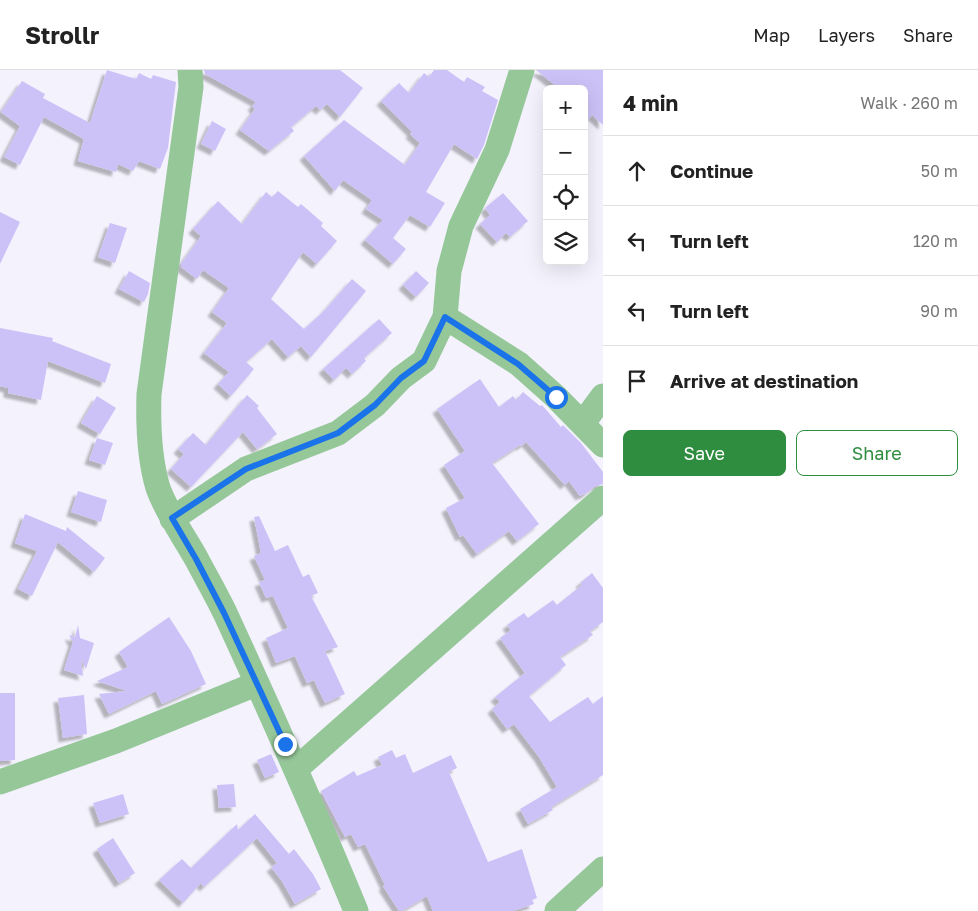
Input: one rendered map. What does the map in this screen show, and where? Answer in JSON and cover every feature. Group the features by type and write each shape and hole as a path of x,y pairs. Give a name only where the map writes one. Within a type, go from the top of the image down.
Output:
{"street":[{"path":"190,70 192,87 149,394 148,422 158,488 172,518 224,613 296,769 356,911"},
{"path":"172,518 246,469 338,433 375,405 401,378 424,361 445,317 448,271 462,226 497,150 522,70"},
{"path":"445,317 518,364 583,423 603,445"},
{"path":"583,423 603,396"},
{"path":"296,769 603,498"},
{"path":"0,782 116,741 256,684"},
{"path":"557,911 603,869"}],"building":[{"path":"107,70 136,79 139,73 151,79 153,75 176,82 168,148 160,169 139,161 133,171 118,164 116,172 78,161 84,139 44,117 20,165 4,157 20,126 1,112 22,81 45,94 43,98 90,123"},
{"path":"204,70 340,70 363,88 340,117 327,104 320,110 316,106 291,127 294,131 269,151 240,130 255,109 252,106 256,102 205,74"},
{"path":"434,70 447,70 464,82 467,77 485,87 482,91 498,100 484,145 477,159 454,144 426,192 445,203 430,227 410,215 393,238 406,249 393,264 365,240 383,220 366,209 372,200 343,180 335,191 304,156 344,120 405,165 420,143 410,134 412,132 381,101 399,83 409,93 424,73 429,77"},
{"path":"536,70 603,70 603,125 592,115 588,120 588,85 555,85"},
{"path":"212,121 226,129 215,151 201,144"},
{"path":"278,191 298,207 301,204 323,223 321,226 337,241 317,264 303,252 271,299 304,329 324,311 352,279 366,291 311,357 301,346 288,357 272,339 246,362 254,369 231,396 218,384 229,372 204,353 227,323 212,312 229,288 203,270 197,279 181,267 181,264 201,236 193,229 218,201 242,224 266,192 272,197"},
{"path":"503,193 528,221 510,237 506,233 497,242 480,224 490,215 485,208"},
{"path":"0,212 20,222 0,264"},
{"path":"110,223 127,228 115,263 98,257"},
{"path":"129,271 150,283 144,302 119,289"},
{"path":"416,271 429,283 416,297 403,285"},
{"path":"379,319 392,333 364,358 366,361 352,374 346,368 334,380 323,369"},
{"path":"0,328 53,338 52,341 111,364 105,383 48,361 41,400 8,393 8,388 0,386"},
{"path":"480,379 499,407 513,396 516,400 523,392 540,406 542,405 561,427 563,425 581,443 603,472 603,484 594,487 580,496 569,481 565,485 526,442 520,445 492,463 539,524 517,541 509,531 477,554 463,535 460,537 446,508 465,498 444,465 465,451 437,409"},
{"path":"247,395 259,406 257,408 277,434 257,449 243,432 191,487 171,469 184,454 178,449 193,433 206,445"},
{"path":"97,396 116,408 100,434 81,423"},
{"path":"97,438 113,443 105,465 89,460"},
{"path":"78,491 107,500 101,522 71,512"},
{"path":"25,514 66,531 67,527 105,558 94,572 58,542 32,596 18,589 37,551 15,543"},
{"path":"259,516 275,551 288,545 303,577 309,574 318,593 311,596 338,647 325,651 345,694 325,703 314,680 307,683 295,656 276,663 266,638 288,628 273,596 266,598 259,582 265,580 254,556 261,553 254,517"},
{"path":"592,573 603,588 603,622 590,631 593,635 560,657 566,665 529,696 550,722 588,697 593,704 603,696 603,775 551,807 553,810 528,824 520,809 557,787 539,757 514,724 507,729 492,709 500,702 495,697 525,673 500,638 511,630 507,625 524,613 528,618 553,600 557,605 582,585 580,583"},
{"path":"169,617 191,651 206,684 162,704 156,691 109,714 99,694 127,691 97,681 128,667 119,652"},
{"path":"78,625 80,638 94,643 86,669 81,659 83,676 64,670 73,642 69,635 75,637"},
{"path":"0,693 15,693 15,760 0,761"},
{"path":"84,695 87,734 63,738 58,698"},
{"path":"392,750 396,758 405,754 413,773 451,755 457,768 449,772 488,862 522,849 537,898 532,900 534,904 513,911 433,911 427,896 399,911 383,886 385,885 365,844 358,847 351,834 345,837 321,791 354,771 357,776 382,765 378,757"},
{"path":"271,754 279,772 265,778 257,760"},
{"path":"234,784 236,807 219,808 217,785"},
{"path":"123,794 129,814 100,823 93,803"},
{"path":"255,814 289,854 294,849 313,874 321,889 295,904 282,881 271,867 277,863 257,838 204,887 201,883 183,903 159,880 182,859 191,868 237,824 238,830"},
{"path":"113,838 135,873 119,883 97,849"}],"route":[{"path":"285,744 224,613 172,518 246,469 338,433 375,405 401,378 424,361 445,317 518,364 556,397"}]}
